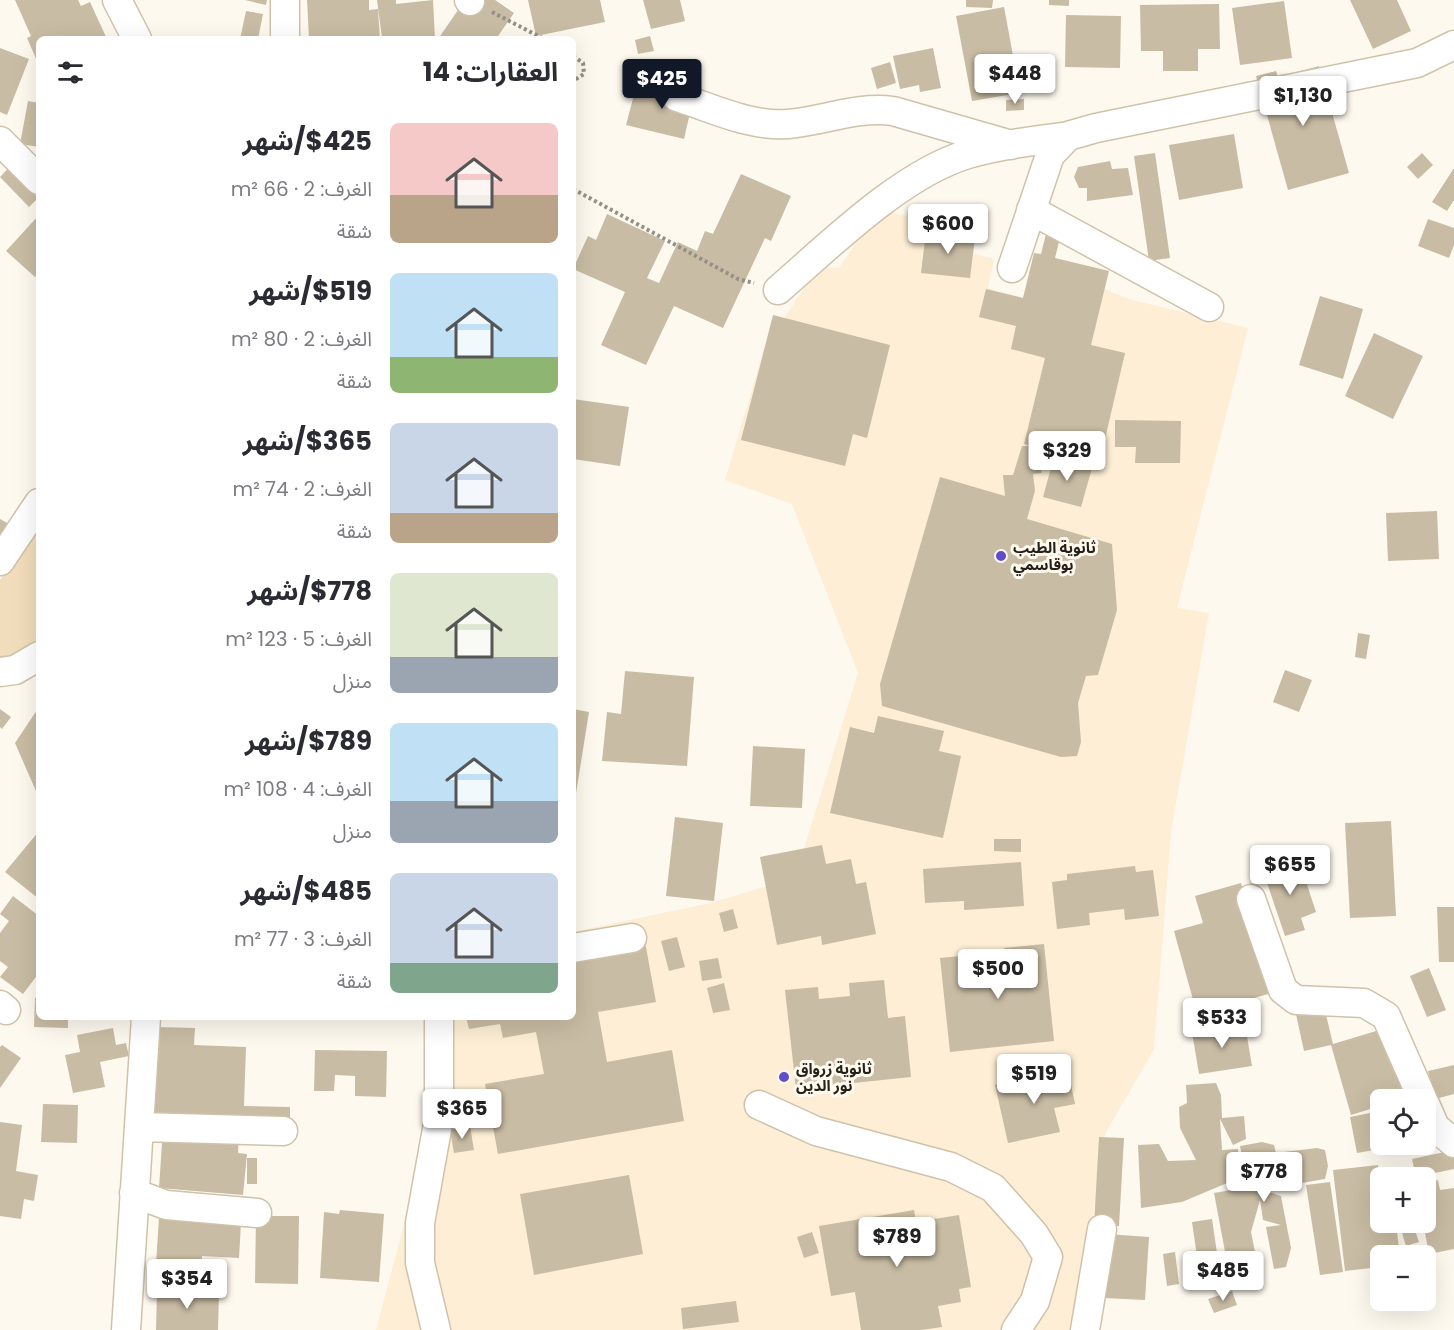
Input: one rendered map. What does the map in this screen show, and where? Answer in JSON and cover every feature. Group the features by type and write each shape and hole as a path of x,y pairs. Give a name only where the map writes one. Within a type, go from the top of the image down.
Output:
{"street":[{"path":"117,0 135,36"},
{"path":"285,0 285,36"},
{"path":"778,290 869,212 923,175 967,154 1011,144 1068,136 1096,128 1417,63 1454,45"},
{"path":"676,97 765,124 789,124 874,108 893,111 1011,144"},
{"path":"1012,268 1050,155 1068,136"},
{"path":"0,141 36,177"},
{"path":"1031,210 1209,307"},
{"path":"0,561 36,507"},
{"path":"0,672 36,663"},
{"path":"1251,899 1283,990 1296,1000 1364,1003 1386,1016 1418,1089"},
{"path":"576,947 632,938"},
{"path":"126,1330 146,1020"},
{"path":"436,1330 420,1263 420,1223 439,1118 439,1020"},
{"path":"759,1105 816,1131 951,1167 993,1188 1034,1234 1048,1257 1035,1301 1016,1330"},
{"path":"140,1127 283,1131"},
{"path":"1436,1128 1454,1143"},
{"path":"134,1192 166,1205 257,1213"},
{"path":"1085,1330 1102,1228"}],"path":[{"path":"470,0 538,36"},
{"path":"576,58 583,63 584,74 576,79"},
{"path":"576,191 738,279 778,290"}],"shaded area":[{"path":"885,211 928,221 927,241 994,259 988,288 1023,298 1035,261 1129,299 1248,328 1177,608 1209,613 1171,832 1154,1049 1105,1134 1077,1330 376,1330 413,1190 432,1105 428,1020 576,1020 576,931 710,903 795,878 858,673 792,504 725,480 764,349 818,267 839,268 870,222"},
{"path":"36,526 36,645 0,661 0,580"}],"building":[{"path":"15,0 78,0 81,6 90,2 106,36 36,36 36,59 27,38 31,36"},
{"path":"245,0 267,0 266,5"},
{"path":"307,0 369,0 369,10 378,9 380,36 309,36"},
{"path":"377,0 396,0 396,4 433,0 435,36 382,36"},
{"path":"465,0 495,0 514,13 498,36 440,36"},
{"path":"528,0 600,0 605,22 536,36"},
{"path":"643,0 680,0 685,21 651,29"},
{"path":"966,0 993,0 992,8 966,7"},
{"path":"1049,0 1069,0 1069,6 1049,5"},
{"path":"1350,0 1397,0 1411,31 1373,49"},
{"path":"1284,1 1292,58 1240,65 1232,8"},
{"path":"1219,4 1220,49 1198,49 1198,71 1163,71 1163,51 1141,51 1140,5"},
{"path":"1004,7 1020,93 972,101 956,16"},
{"path":"246,11 263,14 259,36 241,36"},
{"path":"1066,15 1121,16 1120,68 1065,67"},
{"path":"650,36 654,51 638,54 635,40"},
{"path":"0,48 29,59 7,115 0,112"},
{"path":"933,48 941,88 920,92 919,85 900,89 893,56"},
{"path":"890,62 896,83 877,89 871,68"},
{"path":"1319,66 1349,173 1288,190 1256,76 1276,71 1278,77"},
{"path":"661,84 695,91 684,139 626,125 636,87 659,92"},
{"path":"1024,99 1024,110 1006,111 1006,100"},
{"path":"28,101 36,102 36,147 20,144"},
{"path":"1234,134 1243,188 1179,200 1169,145"},
{"path":"1155,153 1170,258 1149,261 1134,156"},
{"path":"1422,153 1433,165 1418,179 1407,167"},
{"path":"20,156 36,173 36,200 29,207 0,177"},
{"path":"1110,161 1112,169 1128,168 1133,195 1087,201 1087,188 1079,188 1074,177 1078,167"},
{"path":"1454,168 1454,200 1447,211 1432,202"},
{"path":"741,174 791,196 771,241 765,238 723,328 674,306 646,365 601,345 625,292 576,270 576,262 588,236 596,240 607,214 665,241 647,278 659,283 678,242 697,251 705,231 713,234"},
{"path":"36,218 35,277 6,251"},
{"path":"1428,219 1454,228 1454,245 1449,258 1418,246"},
{"path":"1049,222 1063,226 1055,258 1109,271 1091,345 1125,353 1102,452 1052,443 1050,450 1024,444 1045,358 1011,349 1016,326 979,317 986,289 1023,298 1034,253 1041,254"},
{"path":"926,232 975,238 970,278 921,273"},
{"path":"1320,296 1363,309 1343,379 1299,365"},
{"path":"773,315 890,345 867,438 853,434 845,466 741,440"},
{"path":"1374,333 1423,356 1393,419 1345,396"},
{"path":"576,399 629,407 620,466 576,459"},
{"path":"1115,420 1181,421 1180,463 1135,463 1136,447 1115,447"},
{"path":"1022,446 1031,446 1029,454 1045,458 1041,473 1033,474 1035,491 1027,519 1112,544 1117,610 1098,675 1086,676 1078,703 1081,742 1077,756 1061,757 882,706 880,684 940,477 1005,496 1003,475 1013,475"},
{"path":"1054,457 1092,468 1081,507 1043,497"},
{"path":"1437,511 1439,559 1388,561 1386,513"},
{"path":"0,519 9,524 0,539"},
{"path":"1358,633 1370,635 1366,659 1355,657"},
{"path":"1285,670 1312,680 1299,712 1273,702"},
{"path":"625,671 694,677 687,766 602,761 607,712 621,714"},
{"path":"0,709 11,717 2,729 0,727"},
{"path":"576,710 589,712 576,793"},
{"path":"36,712 36,791 15,743"},
{"path":"878,716 944,731 939,751 961,756 943,838 830,813 850,727 874,733"},
{"path":"753,746 805,749 802,808 750,806"},
{"path":"675,817 723,823 714,901 666,896"},
{"path":"1391,821 1396,916 1350,918 1345,823"},
{"path":"36,835 36,897 5,872"},
{"path":"994,839 1021,839 1021,852 994,851"},
{"path":"822,845 826,864 851,859 856,884 866,882 876,934 822,945 821,936 777,945 760,857"},
{"path":"1299,860 1316,912 1301,918 1305,930 1285,936 1263,871"},
{"path":"1021,862 1024,906 964,910 964,901 925,903 923,869"},
{"path":"1135,866 1136,872 1153,870 1159,916 1125,920 1124,909 1089,913 1090,925 1057,929 1052,882 1067,880 1067,874"},
{"path":"1241,883 1272,993 1197,1014 1174,931 1203,923 1195,896"},
{"path":"13,896 36,914 36,977 23,994 0,977 8,967 0,961 0,933 9,921 0,914"},
{"path":"1437,907 1454,907 1454,962 1439,962"},
{"path":"733,909 738,928 724,932 719,913"},
{"path":"643,931 656,1002 598,1012 607,1062 672,1050 684,1121 498,1154 485,1084 544,1074 536,1032 503,1038 500,1024 469,1029 467,1020 576,1020 576,943"},
{"path":"677,937 685,967 669,971 661,941"},
{"path":"1044,944 1054,1041 950,1052 940,958 971,955 972,966 1005,962 1004,948"},
{"path":"718,958 722,978 702,981 699,961"},
{"path":"1429,968 1446,1010 1427,1017 1410,976"},
{"path":"884,980 888,1018 905,1016 911,1077 796,1089 785,990 818,987 819,999 850,996 849,983"},
{"path":"724,983 730,1010 713,1013 707,988"},
{"path":"35,998 36,1020 68,1020 68,1028 34,1027"},
{"path":"1322,998 1333,1044 1386,1028 1403,1089 1370,1089 1370,1109 1351,1115 1331,1045 1304,1051 1294,1005"},
{"path":"1245,1024 1252,1066 1199,1074 1192,1032"},
{"path":"157,1027 195,1028 194,1045 246,1047 244,1106 290,1107 290,1128 153,1123"},
{"path":"113,1028 116,1045 126,1043 129,1056 100,1062 105,1087 73,1093 65,1055 80,1052 77,1035"},
{"path":"2,1045 21,1058 0,1088 0,1047"},
{"path":"315,1050 387,1051 386,1097 355,1096 355,1076 335,1075 334,1091 314,1091"},
{"path":"1454,1065 1454,1094 1436,1099 1436,1089 1432,1089 1428,1071"},
{"path":"1068,1070 1075,1104 1054,1108 1060,1132 1008,1143 995,1085"},
{"path":"1216,1083 1221,1095 1222,1118 1244,1116 1246,1139 1233,1145 1220,1119 1222,1150 1238,1149 1239,1178 1182,1202 1141,1208 1138,1145 1159,1144 1168,1161 1196,1160 1180,1128 1179,1107 1187,1103 1186,1085"},
{"path":"43,1104 78,1105 77,1143 41,1142"},
{"path":"1370,1113 1370,1151 1357,1153 1350,1117"},
{"path":"0,1122 22,1125 16,1171 38,1175 34,1201 24,1199 21,1219 0,1216"},
{"path":"470,1126 474,1150 454,1153 450,1130"},
{"path":"163,1128 239,1134 238,1153 247,1154 243,1195 159,1188"},
{"path":"1099,1137 1124,1138 1119,1226 1094,1225"},
{"path":"1262,1142 1274,1145 1276,1153 1317,1148 1325,1150 1328,1166 1325,1179 1262,1190 1281,1196 1291,1248 1286,1267 1274,1269 1266,1227 1281,1225 1263,1220 1260,1200 1251,1232 1259,1272 1230,1278 1214,1193 1248,1187 1240,1146"},
{"path":"1454,1150 1454,1169 1436,1173 1436,1167 1414,1167 1412,1159"},
{"path":"247,1158 257,1158 257,1184 247,1184"},
{"path":"1378,1165 1378,1167 1370,1167 1370,1233 1397,1233 1399,1245 1370,1245 1370,1268 1345,1271 1333,1170"},
{"path":"629,1175 643,1254 534,1275 520,1194"},
{"path":"1436,1180 1438,1180 1440,1190 1454,1188 1454,1249 1436,1253 1436,1245 1427,1245 1425,1233 1436,1233"},
{"path":"1330,1182 1343,1272 1320,1275 1306,1185"},
{"path":"160,1201 242,1205 239,1258 202,1256 200,1284 155,1281"},
{"path":"340,1210 384,1214 379,1282 320,1278 324,1212 339,1214"},
{"path":"914,1210 916,1222 959,1215 971,1287 959,1289 961,1302 938,1306 942,1327 921,1330 861,1330 855,1292 831,1296 819,1226"},
{"path":"256,1216 299,1216 298,1284 255,1283"},
{"path":"1212,1219 1217,1253 1197,1256 1192,1222"},
{"path":"812,1232 819,1253 804,1258 797,1237"},
{"path":"1402,1233 1416,1233 1419,1242 1406,1245"},
{"path":"1107,1234 1149,1237 1145,1300 1104,1298"},
{"path":"1175,1252 1179,1284 1167,1286 1163,1254"},
{"path":"157,1290 219,1291 218,1330 156,1330"},
{"path":"1232,1291 1237,1305 1214,1313 1208,1299"},
{"path":"736,1301 739,1322 683,1329 681,1308"}],"place":[{"name":"ثانوية الطيب بوقاسمي","path":"1001,556"},
{"name":"ثانوية زرواق نور الدين","path":"784,1077"}]}
